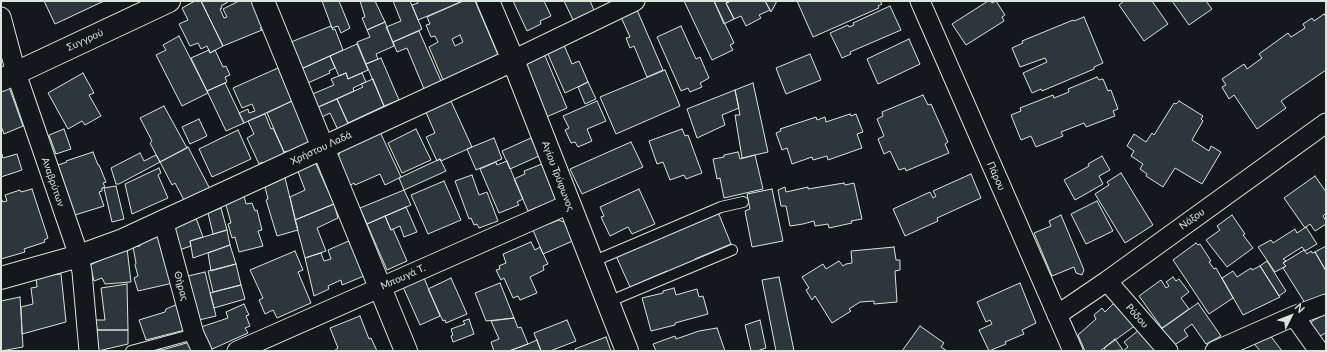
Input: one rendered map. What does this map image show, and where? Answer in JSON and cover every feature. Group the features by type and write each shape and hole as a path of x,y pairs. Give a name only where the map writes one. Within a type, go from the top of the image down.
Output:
{"main road":[{"name":"Συγγρού","path":"8,76 169,1"},
{"path":"263,1 406,351"},
{"name":"Αγίου Τρύφωνος","path":"488,1 513,60 627,351"},
{"name":"Χρήστου Λαδά","path":"1,278 78,256 123,240 163,220 513,60"}],"street":[{"name":"Χρήστου Λαδά","path":"513,60 635,1"},
{"name":"Πάρου","path":"920,1 1073,351"},
{"name":"Αναβρύτων","path":"1,16 8,76 78,256 82,272 89,351"},
{"name":"Νάξου","path":"1057,315 1107,281 1326,123"},
{"name":"Μπουγά Τ.","path":"237,351 570,204"},
{"name":"Θήρας","path":"163,220 198,343"},
{"name":"Ρόδου","path":"1107,281 1168,351"},
{"path":"1215,351 1294,316 1326,304"},
{"path":"1294,316 1319,351"}],"lane":[{"path":"592,262 721,207 743,202"},
{"path":"608,302 732,250"},
{"path":"131,351 198,343"}],"building":[{"path":"44,1 104,1 55,24"},
{"path":"195,1 201,1 223,46 210,53 207,46 201,49 198,43 190,46 179,24 188,20 182,8"},
{"path":"201,1 228,1 221,6 222,8 220,9 224,18 227,17 223,9 239,1 251,1 263,27 260,28 262,30 223,46"},
{"path":"322,1 339,1 350,28 341,33 338,26 332,28"},
{"path":"360,1 375,1 385,22 367,30 362,18 365,17"},
{"path":"393,1 410,1 422,29 393,42 386,27 401,21"},
{"path":"417,1 463,1 418,20 412,5 418,3"},
{"path":"463,1 475,1 499,57 443,80 429,47 438,42 435,36 431,37 426,25 430,24 427,17","holes":["460,35 463,42 455,46 452,39"]},
{"path":"513,1 544,1 551,16 540,21 541,24 527,31"},
{"path":"564,1 590,1 594,10 573,20"},
{"path":"684,1 714,1 734,43 730,45 733,50 712,60"},
{"path":"714,1 731,1 726,3 734,19 724,24"},
{"path":"731,1 765,1 770,10 759,15 761,18 746,26 741,16 734,19 726,3"},
{"path":"765,1 777,1 771,12 770,10"},
{"path":"797,1 880,1 882,4 878,6 879,8 813,37"},
{"path":"988,1 991,1 992,3 996,1 1005,15 1002,17 1004,21 966,45 952,24"},
{"path":"1124,1 1152,1 1168,24 1144,41 1119,5"},
{"path":"1172,1 1206,1 1212,9 1189,25"},
{"path":"890,6 901,30 850,52 851,54 842,58 830,33 848,25 849,27 854,25 853,23"},
{"path":"637,10 663,70 647,77 634,46 630,48 626,38 630,37 621,17"},
{"path":"1324,14 1326,17 1326,70 1281,101 1286,108 1257,129 1234,95 1229,99 1222,87 1226,85 1222,79 1244,64 1247,69 1262,58 1259,54 1288,33 1291,37 1305,28 1303,24 1312,18 1314,21"},
{"path":"1084,17 1103,63 1094,67 1094,69 1042,91 1041,89 1032,93 1023,73 1047,62 1045,58 1020,67 1012,48 1023,43 1022,41"},
{"path":"385,22 394,46 376,54 378,59 366,64 357,42 370,37 367,30"},
{"path":"331,26 333,30 335,29 343,50 301,69 291,42"},
{"path":"681,26 696,59 700,57 709,78 700,83 702,87 690,92 688,88 681,91 657,37"},
{"path":"419,31 441,81 424,89 407,48 397,52 393,42"},
{"path":"179,36 208,93 182,106 156,55 166,50 163,45"},
{"path":"909,39 920,64 878,84 867,59"},
{"path":"357,44 368,70 348,79 346,73 339,76 330,56"},
{"path":"564,45 572,64 579,61 588,82 565,93 547,52"},
{"path":"209,50 210,53 215,50 223,67 226,66 230,75 225,77 227,82 207,91 191,58"},
{"path":"543,51 567,108 544,118 520,61"},
{"path":"810,54 821,80 786,94 776,68"},
{"path":"330,56 335,68 329,71 330,73 308,83 301,69"},
{"path":"381,58 399,100 384,106 366,64"},
{"path":"278,68 292,101 244,123 239,113 248,109 249,113 255,111 252,104 242,108 233,88"},
{"path":"665,70 680,106 616,134 600,97"},
{"path":"83,73 94,93 89,95 101,116 85,125 82,121 68,129 48,93"},
{"path":"346,73 348,79 362,73 366,82 353,88 354,91 316,108 310,95 334,85 331,79"},
{"path":"1097,77 1099,80 1103,79 1108,91 1111,90 1118,109 1113,111 1115,116 1086,127 1084,123 1061,132 1063,136 1036,147 1031,136 1021,140 1011,115 1021,111 1020,108 1053,95 1054,98 1069,92 1068,89"},
{"path":"373,79 384,106 348,123 337,99 363,87 361,84"},
{"path":"588,82 596,99 585,104 578,87"},
{"path":"225,83 244,123 226,131 207,91"},
{"path":"753,83 768,152 742,158 735,115 740,115 735,90"},
{"path":"9,87 23,126 4,134 1,126 1,90"},
{"path":"735,90 739,108 722,115 725,125 697,138 687,109"},
{"path":"923,95 928,105 931,104 948,142 945,144 949,153 906,171 905,168 899,170 890,151 884,154 878,139 884,136 877,119 883,116 882,112"},
{"path":"337,99 349,126 338,130 330,113 320,118 316,108"},
{"path":"450,99 472,147 441,161 440,159 437,161 426,137 435,133 425,110"},
{"path":"292,101 312,144 289,155 287,151 284,152 267,113"},
{"path":"597,101 606,121 587,129 592,141 578,147 575,142 571,143 565,130 569,128 563,116"},
{"path":"1179,101 1203,116 1201,119 1203,121 1192,140 1209,151 1211,146 1221,152 1202,184 1175,168 1163,187 1146,176 1147,174 1140,169 1143,164 1131,156 1134,151 1127,146 1134,134 1146,142 1152,133 1154,135 1174,103 1176,104"},
{"path":"164,106 187,148 160,162 150,143 152,141 140,118"},
{"path":"265,114 271,129 273,128 284,152 284,156 264,166 262,162 259,164 247,138 254,134 248,121"},
{"path":"850,114 851,116 856,114 863,132 857,134 862,148 828,160 827,156 813,160 812,157 792,164 787,148 782,150 776,133 781,131 780,129 816,117 817,120 825,117 826,122"},
{"path":"199,119 207,136 190,144 182,127"},
{"path":"64,129 71,149 56,154 49,135"},
{"path":"416,129 431,160 402,173 388,143"},
{"path":"682,129 685,136 688,135 702,173 686,179 684,175 670,180 663,162 657,164 649,141"},
{"path":"238,130 251,159 212,177 199,149"},
{"path":"380,132 401,177 385,185 380,174 355,185 354,183 349,186 338,158 341,148"},
{"path":"494,138 502,159 476,170 467,149"},
{"path":"531,138 539,156 510,169 502,151"},
{"path":"631,142 643,167 582,194 570,169"},
{"path":"188,147 210,189 185,202 175,183 172,185 160,162"},
{"path":"1,151 3,158 17,154 22,170 1,177"},
{"path":"93,152 106,182 103,183 105,187 99,192 104,206 75,215 58,165"},
{"path":"738,152 740,159 755,155 763,189 724,198 720,178 717,179 713,159"},
{"path":"140,153 144,161 156,155 160,162 119,184 116,184 111,168"},
{"path":"1102,156 1110,170 1099,176 1103,184 1075,200 1064,180 1089,166 1088,164"},
{"path":"440,159 446,171 404,190 399,178"},
{"path":"507,161 523,199 517,202 519,205 499,213 480,169 496,162 497,165"},
{"path":"315,162 334,204 295,220 290,197 305,190 297,169"},
{"path":"542,164 557,199 528,211 514,179 525,174 524,171"},
{"path":"159,168 161,173 158,175 168,198 132,214 125,184"},
{"path":"1121,173 1153,225 1125,243 1095,194 1109,185 1107,182"},
{"path":"971,174 981,198 937,218 938,221 905,236 893,209 930,192 933,198 936,196 933,191"},
{"path":"472,175 479,195 487,192 498,221 479,228 477,224 474,225 471,218 469,219 455,181"},
{"path":"1315,176 1326,192 1326,213 1323,216 1326,224 1315,231 1310,224 1305,228 1284,198"},
{"path":"285,178 298,230 277,236 266,200 268,199 265,187"},
{"path":"444,181 461,220 428,234 411,195"},
{"path":"844,183 845,185 854,183 862,219 851,221 852,223 829,228 828,224 815,226 814,221 790,226 786,206 781,206 778,190 785,187 786,192 808,187 808,189"},
{"path":"116,186 124,219 112,222 104,188"},
{"path":"32,189 48,238 44,240 45,242 24,249 25,252 1,259 1,198 3,202 7,201 5,195 20,190 21,192"},
{"path":"639,189 655,224 632,234 628,227 610,236 601,217 604,216 600,207"},
{"path":"772,189 783,241 752,247 745,211 750,209 747,194"},
{"path":"404,190 411,205 367,224 360,208"},
{"path":"244,196 246,204 252,203 255,211 257,210 262,230 258,231 263,246 239,252 235,237 232,238 228,224 231,223 226,205"},
{"path":"1097,201 1113,231 1086,244 1071,214"},
{"path":"334,204 338,218 317,228 326,251 305,258 295,220"},
{"path":"406,207 417,232 404,237 400,226 391,230 385,216"},
{"path":"221,208 227,230 213,234 208,213"},
{"path":"718,212 731,244 695,259 696,262 668,274 667,271 630,287 616,256"},
{"path":"1061,215 1084,270 1082,275 1076,273 1074,267 1052,276 1034,233 1051,226 1049,221"},
{"path":"1232,215 1245,234 1243,235 1253,248 1227,267 1206,240 1220,230 1217,226"},
{"path":"385,216 391,230 393,229 407,261 387,270 367,224"},
{"path":"196,218 203,237 190,241 191,246 179,250 173,228"},
{"path":"559,220 568,224 575,240 543,254 533,230"},
{"path":"1306,227 1317,244 1305,251 1302,247 1283,259 1286,261 1283,263 1286,266 1275,272 1258,247 1271,240 1273,243 1295,229 1297,233"},
{"path":"227,230 230,245 193,258 190,241"},
{"path":"158,236 173,283 138,291 134,278 138,276 133,247 140,246 141,243"},
{"path":"351,240 364,276 342,285 341,280 328,286 329,289 314,296 305,258 321,253 324,261 331,259 328,250"},
{"path":"531,242 535,250 540,247 548,264 543,266 544,270 530,277 537,293 520,300 518,296 513,298 504,278 501,280 496,270 500,269 499,266 506,263 503,254"},
{"path":"1196,243 1198,245 1200,244 1211,261 1209,262 1214,269 1216,268 1233,298 1209,314 1173,260"},
{"path":"230,245 236,264 211,271 208,253"},
{"path":"1326,246 1326,271 1315,252"},
{"path":"894,247 896,260 900,260 900,270 895,271 897,302 874,304 874,301 860,302 849,309 851,311 832,323 815,296 812,300 806,290 809,288 802,277 823,264 826,269 839,261 843,266 852,263 851,251"},
{"path":"127,248 131,282 105,284 102,278 94,281 90,265"},
{"path":"1304,250 1307,254 1311,251 1312,253 1315,252 1326,271 1326,295 1305,303 1283,268 1286,266 1283,263"},
{"path":"295,251 303,270 298,272 311,303 277,318 273,310 265,314 259,300 263,298 250,270"},
{"path":"1267,261 1286,291 1279,296 1260,266"},
{"path":"236,264 241,285 213,292 208,271"},
{"path":"1260,266 1280,297 1243,315 1222,278 1233,271 1237,277 1251,268 1252,270"},
{"path":"205,272 216,316 199,320 188,276"},
{"path":"61,274 66,322 22,334 21,307 33,304 31,288 37,287 36,277"},
{"path":"779,277 794,351 776,351 762,280"},
{"path":"1173,277 1176,281 1179,279 1189,292 1181,298 1189,309 1162,328 1139,296 1161,280 1166,288 1169,286 1166,282"},
{"path":"424,278 440,316 420,325 403,287"},
{"path":"451,278 467,314 446,323 445,320 443,321 428,289"},
{"path":"500,283 514,318 486,321 475,293"},
{"path":"1020,283 1036,323 1022,330 1024,334 989,351 979,330 992,324 990,320 986,322 977,302"},
{"path":"127,284 128,330 97,330 96,320 105,320 101,288"},
{"path":"241,285 245,299 214,308 210,293"},
{"path":"674,288 676,295 697,289 699,297 703,296 708,314 651,331 642,298 663,293 663,291"},
{"path":"20,297 23,347 1,351 1,301"},
{"path":"1115,302 1136,325 1100,351 1085,351 1078,335 1096,319 1094,315 1102,308 1105,312"},
{"path":"1198,303 1221,336 1206,344 1192,324 1184,330 1188,336 1173,346 1160,330"},
{"path":"178,304 185,330 146,340 139,320 165,312 166,309"},
{"path":"244,304 249,315 246,316 250,326 245,328 248,333 210,350 201,327 228,318 226,312"},
{"path":"1326,314 1326,333 1316,338 1310,329 1312,321"},
{"path":"360,316 369,339 371,338 377,351 334,351 338,348 330,328"},
{"path":"514,318 518,328 521,327 528,344 509,351 494,351 491,342 499,339 491,321"},
{"path":"469,319 474,334 453,342 451,329 465,324 463,321"},
{"path":"567,320 576,341 550,351 541,351 534,333"},
{"path":"760,320 766,348 751,351 745,325"},
{"path":"920,326 944,343 941,347 947,351 902,351"},
{"path":"717,328 725,351 656,351 653,344 675,336 676,339 699,331"},
{"path":"97,330 128,330 128,344 98,351"},
{"path":"1139,330 1158,351 1123,351 1128,347 1124,342"},
{"path":"1269,334 1282,351 1260,351 1252,341"},
{"path":"606,337 611,351 576,351 575,349"},
{"path":"1115,339 1123,350 1106,351 1104,348"},
{"path":"537,340 541,351 509,351 528,344"},
{"path":"190,342 194,351 153,351 162,350"}]}
